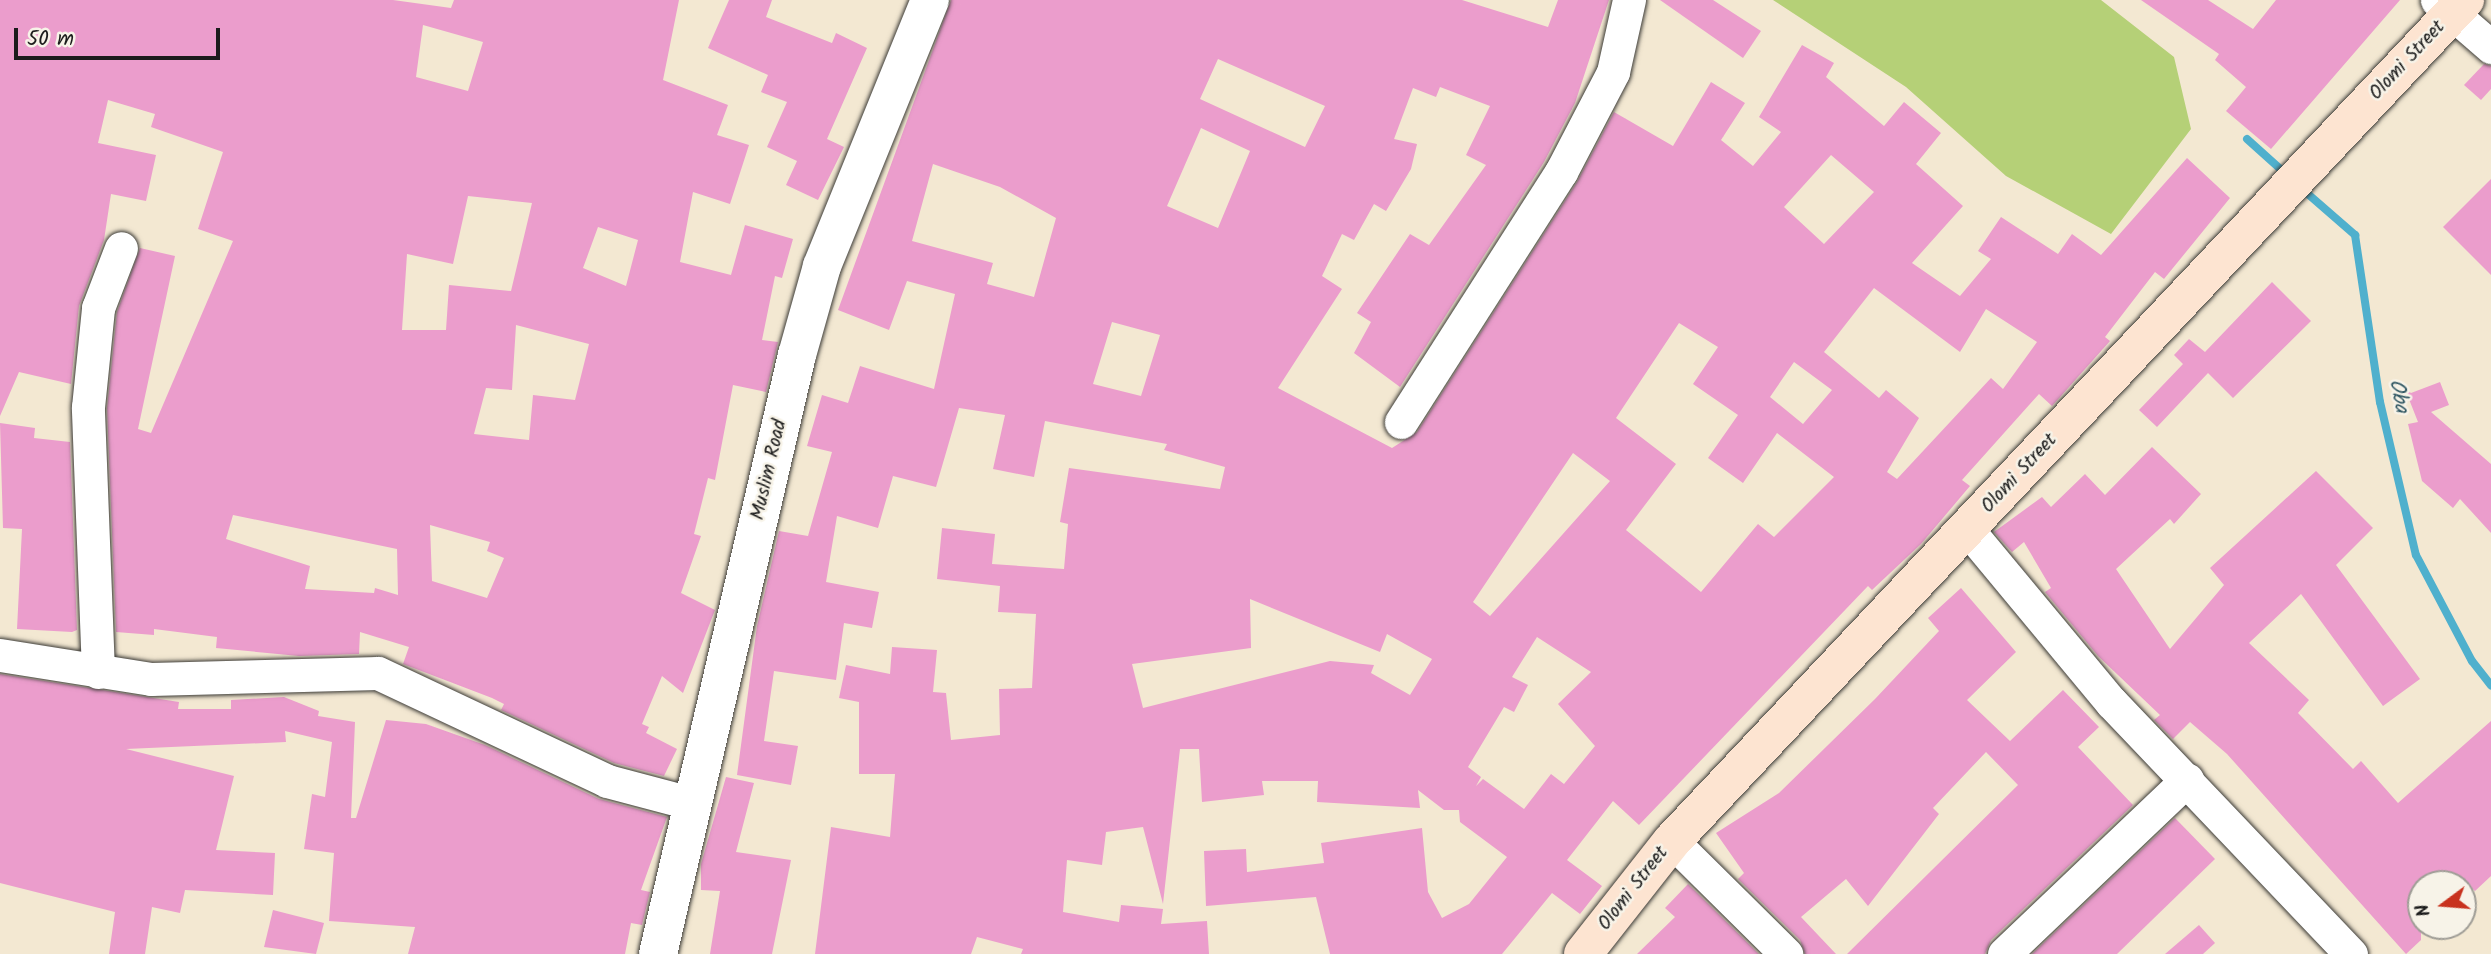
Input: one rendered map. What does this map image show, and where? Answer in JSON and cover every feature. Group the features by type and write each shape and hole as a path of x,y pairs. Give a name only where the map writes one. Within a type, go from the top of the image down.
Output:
{"main road":[{"name":"Olomi Street","path":"1583,954 1672,841 1968,530 2452,4"}],"street":[{"name":"Muslim Road","path":"658,954 822,266 930,0"},
{"path":"1401,422 1561,172 1613,72 1629,0"},
{"path":"2452,4 2491,47"},
{"path":"98,672 88,407 98,308 121,248"},
{"path":"1968,530 2046,629 2351,954"},
{"path":"0,655 98,672 214,681 378,673 607,781 694,804"},
{"path":"2004,954 2187,780"},
{"path":"1672,841 1786,954"}],"green space":[{"path":"1773,0 2101,0 2174,57 2191,129 2111,234 2006,176 1906,87"}],"building":[{"path":"0,0 393,0 451,8 454,0 679,0 663,80 728,105 717,135 749,145 730,204 693,192 680,262 731,275 745,225 793,239 782,278 775,276 762,340 778,342 766,392 733,385 715,480 708,478 694,534 701,536 681,593 715,610 683,693 662,676 642,724 649,727 646,733 677,749 664,776 614,763 501,710 504,704 492,698 403,664 409,647 360,632 359,654 299,656 216,648 217,637 154,629 154,635 116,632 107,408 117,312 140,248 175,256 138,429 151,433 233,241 198,229 223,152 151,127 155,114 108,100 98,143 156,155 146,201 111,194 104,240 79,306 71,384 19,372 0,416","holes":["423,25 483,42 468,91 416,77","468,196 532,203 511,291 449,285 446,330 402,330 407,254 453,264","598,227 638,240 626,286 583,268","516,325 589,344 575,400 533,395 529,440 474,434 486,388 512,390","233,515 397,549 398,595 375,588 374,593 305,589 310,566 226,539","430,525 490,542 487,551 504,558 487,598 432,581"]},
{"path":"729,0 772,0 766,17 832,43 836,33 867,48 827,139 844,147 818,200 786,185 797,161 767,147 787,102 761,92 768,75 708,48"},
{"path":"951,0 1462,0 1548,27 1558,0 1609,0 1575,103 1544,162 1400,387 1354,353 1371,322 1357,313 1410,234 1429,245 1486,165 1466,155 1490,106 1440,87 1436,97 1413,88 1394,139 1417,144 1411,169 1386,211 1374,204 1354,240 1342,234 1322,276 1342,289 1278,388 1392,448 1417,432 1577,182 1614,112 1673,146 1711,82 1745,103 1721,140 1753,166 1781,132 1759,117 1802,45 1834,63 1826,77 1884,126 1904,102 1941,133 1916,164 1963,206 1912,263 1960,296 1991,259 1978,251 2001,217 2058,254 2072,234 2101,255 2187,158 2230,198 2164,279 2155,272 2105,337 2110,341 2052,406 2039,394 1962,480 1970,486 1921,544 1872,590 1868,586 1639,825 1613,801 1567,860 1602,886 1580,914 1552,893 1502,954 1330,954 1316,897 1206,906 1204,851 1246,849 1247,872 1324,863 1321,843 1422,828 1428,892 1442,918 1469,904 1507,857 1460,822 1459,810 1444,810 1418,790 1420,808 1317,802 1318,781 1262,781 1264,795 1202,802 1199,749 1180,749 1163,904 1143,827 1106,832 1102,865 1067,860 1063,912 1119,922 1121,905 1163,909 1161,924 1207,921 1209,954 1021,954 1023,949 977,937 971,954 815,954 831,827 890,837 895,774 859,774 859,702 839,698 846,665 890,674 892,647 937,650 933,692 946,693 951,740 1000,735 999,689 1032,688 1036,614 998,612 1000,586 937,579 942,528 995,534 992,564 1064,569 1068,524 1060,522 1069,468 1220,489 1225,467 1164,450 1167,444 1045,421 1034,477 993,469 1005,415 959,408 936,487 893,476 878,528 837,516 826,582 879,592 872,628 844,623 836,680 774,671 764,741 798,746 791,785 737,775 757,626 779,531 808,536 832,452 807,446 822,395 848,403 860,366 934,389 955,294 907,281 889,330 838,310","holes":["1218,59 1325,106 1305,147 1200,99","1201,128 1250,151 1218,228 1167,206","1831,155 1874,192 1824,244 1784,207","933,164 1000,187 1056,218 1034,297 987,284 993,263 912,241","1874,288 1960,352 1986,309 2037,342 2003,389 1991,378 1897,479 1887,472 1919,418 1886,390 1879,398 1824,352","1112,322 1160,335 1141,396 1093,384","1679,323 1718,347 1693,384 1738,415 1708,458 1743,483 1777,433 1834,477 1774,537 1758,524 1701,592 1626,530 1676,464 1616,418","1794,362 1832,390 1803,424 1770,397","1573,453 1610,481 1490,616 1473,602","1250,599 1380,652 1387,634 1432,659 1410,695 1371,673 1374,665 1330,661 1143,708 1132,664 1251,648","1537,637 1591,672 1558,704 1595,746 1564,784 1551,774 1524,809 1483,779 1476,786 1481,777 1468,767 1504,707 1514,712 1528,685 1512,677"]},
{"path":"1660,0 1713,0 1761,31 1743,58"},
{"path":"2141,0 2208,0 2253,29 2276,0 2400,0 2271,149 2226,111 2246,87 2215,60 2219,54"},
{"path":"2484,64 2491,66 2491,89 2481,100 2464,85"},
{"path":"2491,179 2491,275 2443,227"},
{"path":"2272,282 2311,321 2233,398 2208,373 2157,427 2139,410 2183,364 2174,355 2189,339 2205,352"},
{"path":"2440,382 2449,405 2431,412 2491,464 2491,533 2460,499 2453,508 2422,481 2408,424 2418,422 2405,389 2411,393"},
{"path":"0,423 35,428 34,438 70,442 77,630 72,632 17,629 22,529 3,528"},
{"path":"2152,447 2201,494 2174,524 2170,519 2116,569 2170,649 2224,585 2210,568 2316,471 2373,528 2336,565 2420,679 2383,706 2301,594 2249,643 2309,700 2298,713 2353,769 2361,761 2398,803 2491,721 2491,876 2477,889 2477,870 2407,870 2407,940 2421,940 2406,954 2227,754 2190,722 2173,739 2154,720 2160,715 2098,656 2045,592 2051,588 2024,542 2012,552 1994,532 2042,497 2051,507 2085,474 2105,495"},
{"path":"1961,588 2016,652 1967,700 2010,741 2063,690 2099,727 2078,747 2133,805 1991,940 1985,954 1847,954 2018,785 1986,752 1933,808 1939,814 1868,906 1846,879 1801,917 1836,954 1805,954 1800,940 1738,879 1744,873 1716,833 1779,793 1875,699 1939,631 1928,618"},
{"path":"0,674 179,702 178,709 231,709 231,700 284,697 319,711 318,716 355,722 351,818 356,818 386,720 426,724 485,745 599,799 667,817 641,890 650,892 642,925 631,923 625,954 408,954 415,927 329,921 334,853 304,849 312,794 325,797 332,742 285,731 286,742 126,749 234,776 216,850 275,853 273,895 185,890 180,913 152,907 145,954 109,954 115,912 0,883"},
{"path":"726,777 754,783 736,852 791,860 772,954 710,954 720,891 701,890 701,864"},
{"path":"2175,818 2215,859 2117,954 2032,954"},
{"path":"1688,884 1759,954 1637,954 1675,917 1665,908"},
{"path":"273,910 324,923 316,954 264,947"},
{"path":"2199,925 2215,943 2203,954 2165,954"}],"waterway":[{"name":"Oba","path":"2247,139 2286,174"},
{"name":"Oba","path":"2301,188 2355,235 2380,402 2416,555 2472,661 2491,685"}]}
